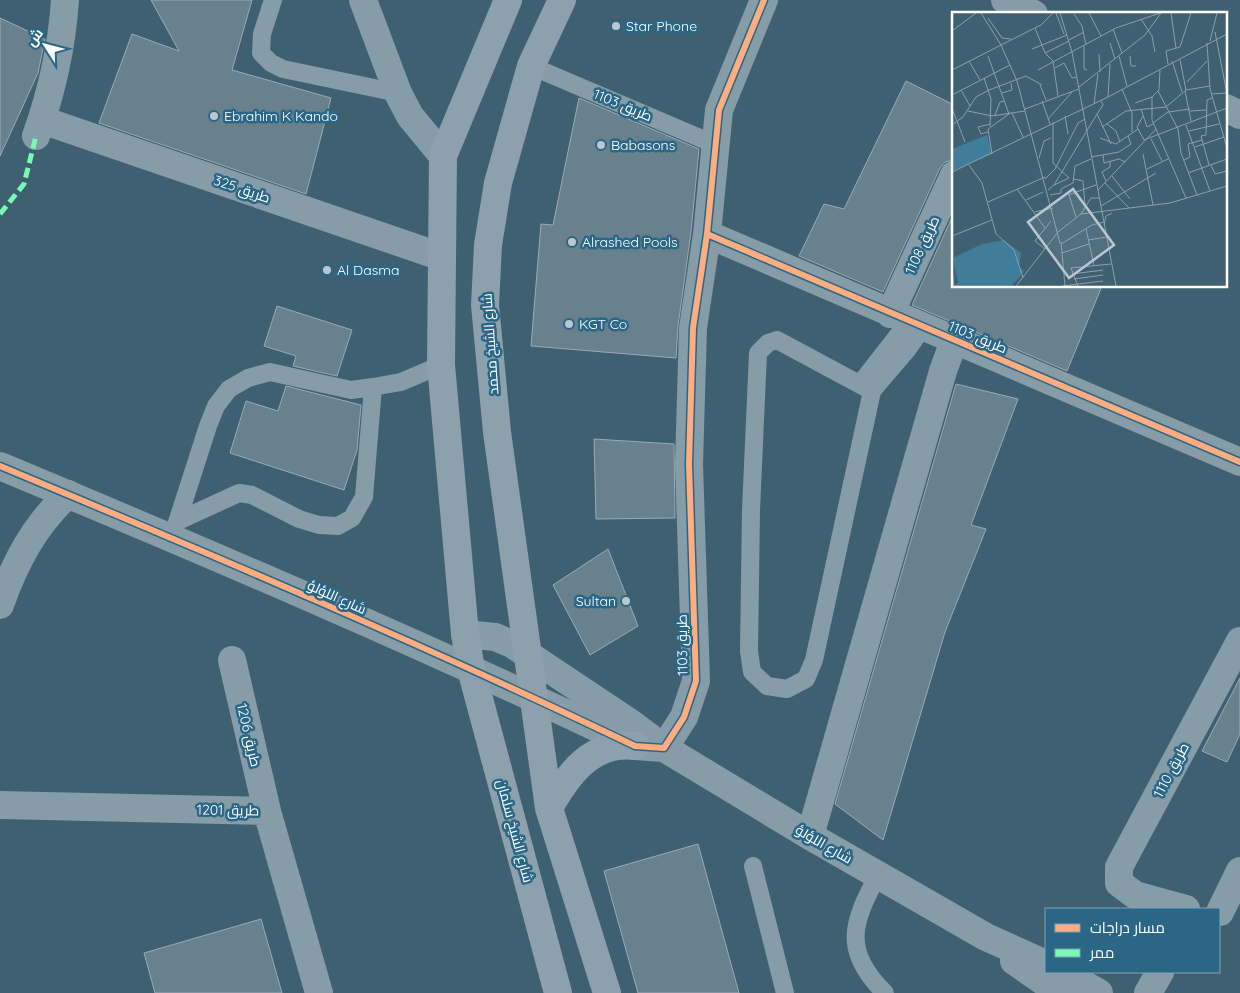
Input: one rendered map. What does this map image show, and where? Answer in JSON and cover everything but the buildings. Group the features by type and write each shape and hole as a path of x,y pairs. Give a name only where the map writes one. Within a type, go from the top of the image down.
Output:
{"main road":[{"path":"471,669 465,634 441,365 444,156 508,0"},
{"name":"شارع الشيخ محمد","path":"534,697 498,432 485,305 488,245 498,184 531,66 562,0"},
{"name":"شارع الشيخ سلمان","path":"471,669 558,993"},
{"path":"534,697 549,808 607,993"},
{"path":"549,808 570,774 588,758 615,746 635,746"}],"street":[{"name":"طريق 325","path":"65,0 63,26 39,128 442,257"},
{"path":"363,0 398,93 410,116 444,156"},
{"name":"طريق 1103","path":"664,748 684,717 696,681 689,464 692,338 707,234 718,110 764,0"},
{"path":"1006,0 1030,12"},
{"path":"1228,109 1240,115"},
{"name":"طريق 1108","path":"907,321 952,181"},
{"name":"طريق 1103","path":"707,234 1240,462"},
{"path":"810,836 942,371 954,341"},
{"name":"شارع اللؤلؤ","path":"0,466 68,494 175,529 635,746 664,748"},
{"path":"0,606 11,573 22,550 36,528 68,494"},
{"name":"شارع اللؤلؤ","path":"465,634 495,636 528,653 664,748 810,836 986,937 1045,964"},
{"name":"طريق 1110","path":"1182,908 1135,895 1119,883 1119,867 1240,641"},
{"name":"طريق 1206","path":"232,660 267,811"},
{"name":"طريق 1201","path":"0,805 267,811 319,993"},
{"path":"1226,913 1240,871"},
{"name":"شارع اللؤلؤ","path":"986,937 1026,970 1060,993"},
{"path":"1064,973 1099,993"},
{"path":"1148,993 1159,973"}],"lane":[{"path":"273,0 262,34 261,53 271,63 283,69 398,93"},
{"name":"طريق 1103","path":"531,66 714,144"},
{"path":"866,388 777,340 768,343 758,353 751,510 749,651 752,672 766,686 787,689 806,679 814,660 866,388 907,321"},
{"path":"175,529 208,426 216,406 229,389 248,378 270,372 351,390 401,382 441,365"},
{"path":"175,529 225,498 239,493 252,496 299,519 319,525 338,526 352,518 364,497 373,387"},
{"path":"753,866 785,993"},
{"path":"878,875 859,910 856,944 861,963 870,978 885,993"}],"marked path":[{"path":"0,214 24,184 36,136"}],"cycle path":[{"path":"0,466 319,602 635,746 664,748 684,717 696,681 689,464 693,328 707,234 719,110 764,0"},
{"path":"707,234 1240,462"}],"place":[{"name":"Star Phone","path":"616,26"},
{"name":"Ebrahim K Kando","path":"214,116"},
{"name":"Babasons","path":"601,145"},
{"name":"Alrashed Pools","path":"572,242"},
{"name":"Al Dasma","path":"327,270"},
{"name":"KGT Co","path":"569,324"},
{"name":"Sultan","path":"626,601"}]}
